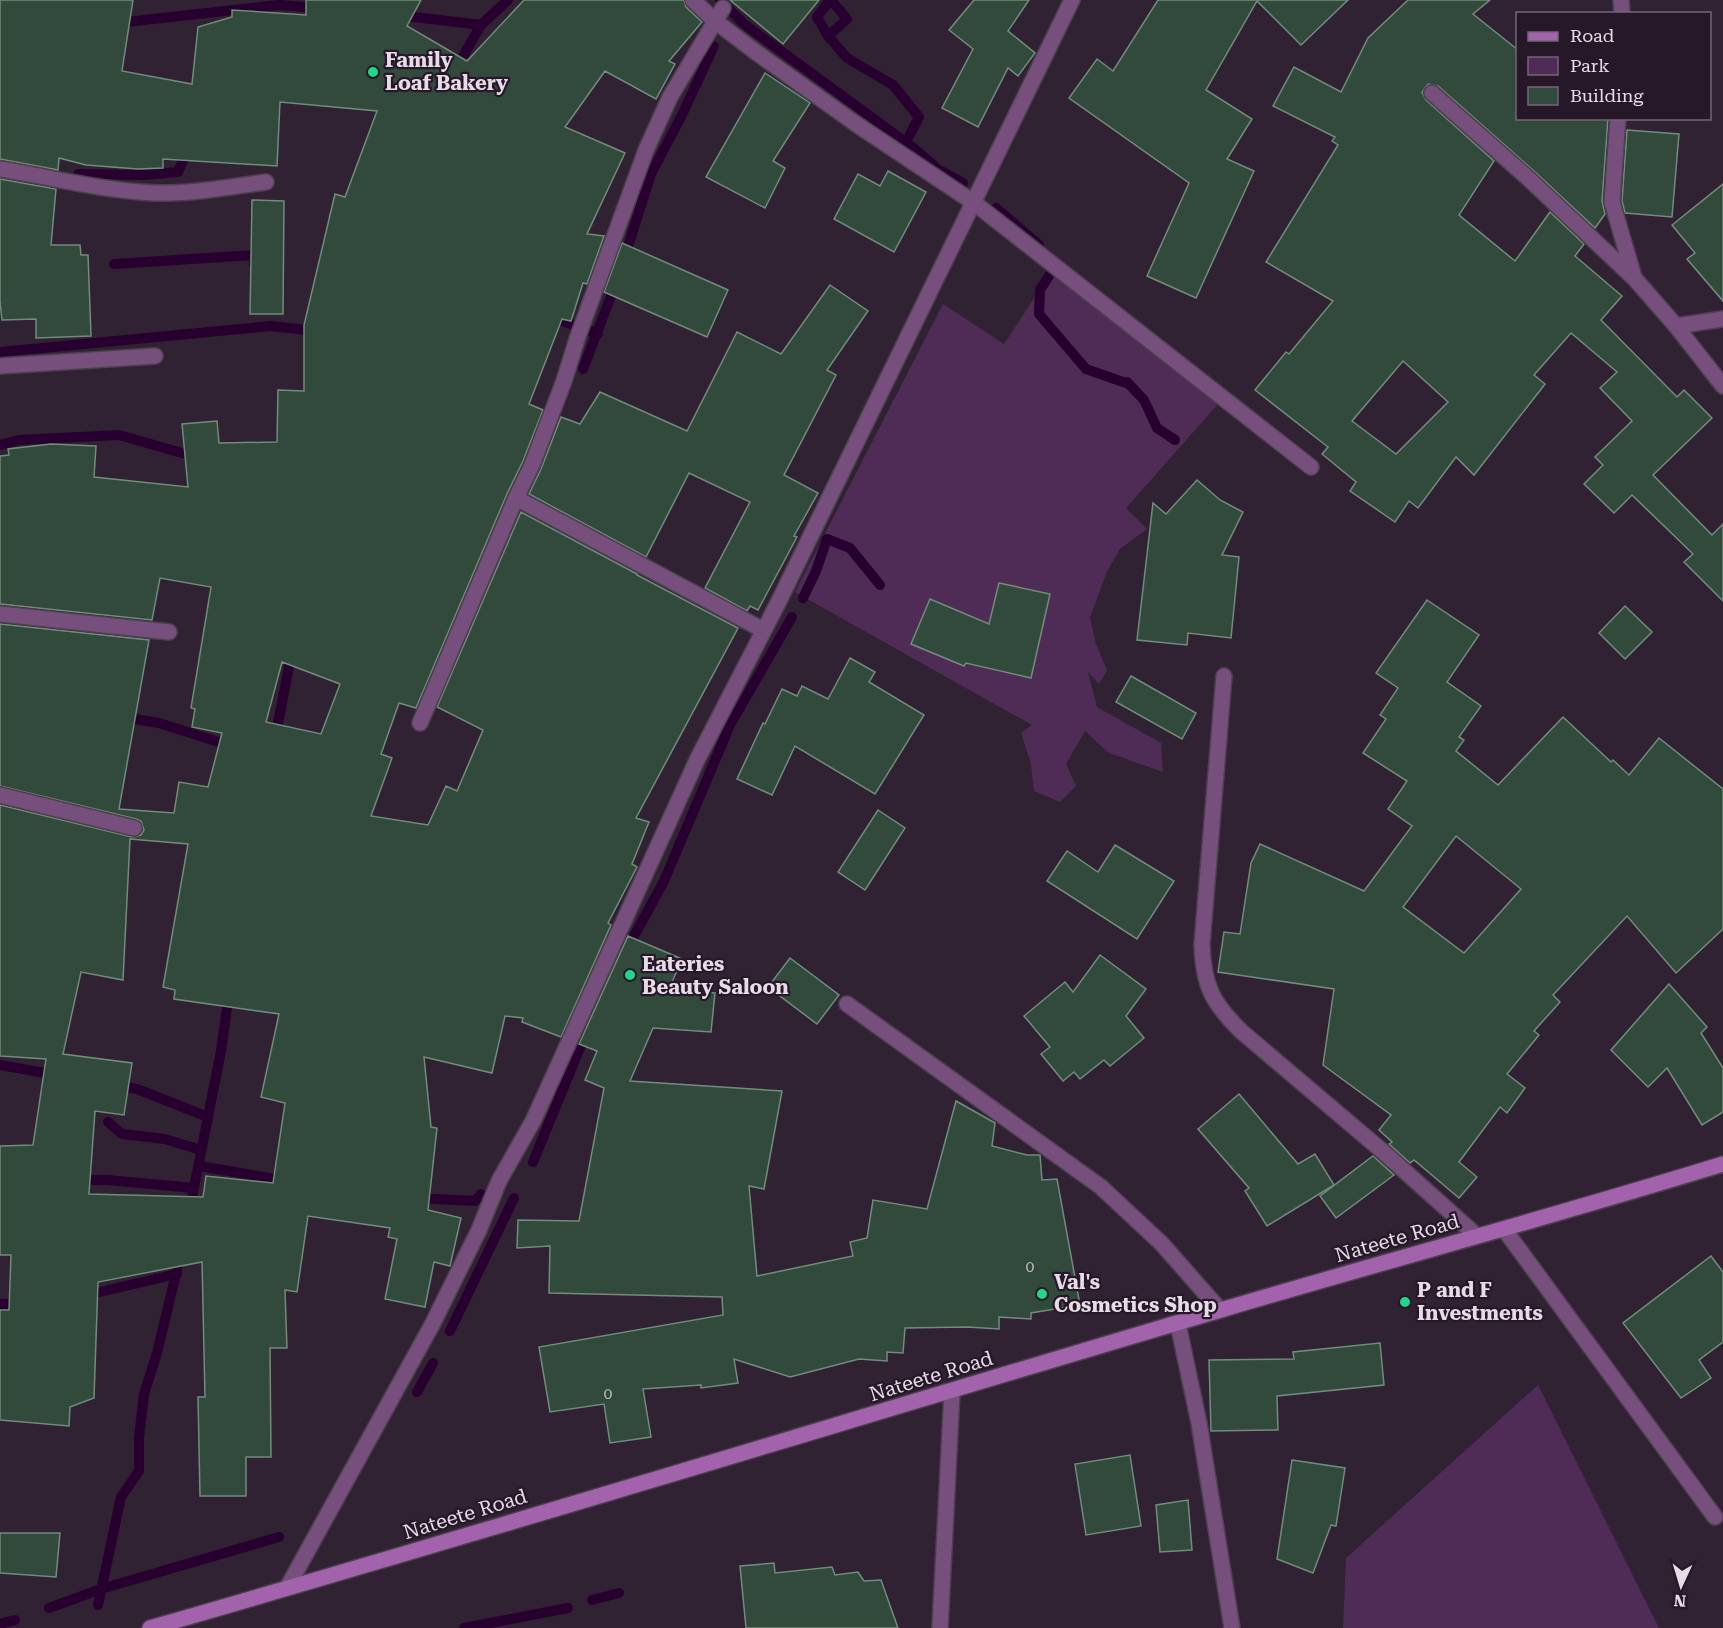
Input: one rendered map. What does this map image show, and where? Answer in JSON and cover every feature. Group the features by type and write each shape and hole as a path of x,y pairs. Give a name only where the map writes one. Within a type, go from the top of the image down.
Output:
{"main road":[{"name":"Nateete Road","path":"150,1628 952,1392 1220,1310 1723,1164"}],"street":[{"path":"693,0 719,14 856,124 973,202 1311,466"},
{"path":"287,1588 433,1323 479,1230 499,1181 533,1121 697,760 785,591 1072,0"},
{"path":"420,723 532,465 646,150 670,97 719,14"},
{"path":"1432,93 1529,179 1635,279 1676,326 1723,386"},
{"path":"1618,120 1612,202 1635,279"},
{"path":"0,169 155,193 186,192 266,182"},
{"path":"1676,326 1723,319"},
{"path":"0,366 155,356"},
{"path":"516,498 763,630"},
{"path":"0,614 169,632"},
{"path":"1224,676 1202,944 1203,970 1210,991 1222,1013 1242,1032 1380,1149 1477,1236"},
{"path":"0,795 134,828"},
{"path":"847,1004 1101,1187 1162,1244 1220,1310"},
{"path":"1504,1229 1715,1517"},
{"path":"1179,1324 1199,1423 1232,1628"},
{"path":"940,1628 952,1392"}],"green space":[{"path":"1054,268 1219,403 1126,508 1147,529 1120,549 1107,571 1090,618 1096,644 1107,670 1099,684 1088,672 1097,707 1161,743 1163,772 1109,753 1085,731 1066,764 1076,786 1060,802 1034,791 1031,764 1021,733 1032,725 795,592 943,304 1004,344"},
{"path":"1538,1385 1659,1628 1343,1628 1346,1558"}],"building":[{"path":"0,0 133,0 122,71 192,84 198,27 232,17 232,10 306,15 306,0 421,0 407,26 467,61 524,0 684,0 686,7 702,22 669,61 675,64 656,99 605,71 565,127 625,153 587,234 604,236 587,284 583,283 571,321 562,319 529,404 543,410 416,708 399,703 381,754 392,758 371,816 428,825 446,786 457,791 483,730 437,707 521,512 738,628 636,818 649,822 632,864 637,867 608,923 611,925 561,1037 522,1022 523,1018 505,1016 492,1073 424,1057 431,1127 437,1128 428,1210 461,1218 450,1266 434,1262 425,1307 385,1299 397,1239 388,1237 390,1228 308,1216 297,1292 285,1290 287,1348 270,1348 271,1457 246,1457 246,1496 200,1496 198,1397 205,1397 202,1262 98,1282 94,1398 70,1407 69,1426 0,1420 0,1310 9,1310 11,1255 0,1255 0,1146 33,1145 46,1059 0,1056 0,805 132,837 141,835 144,830 141,821 136,819 0,786 0,624 149,640 119,809 174,813 179,782 208,787 222,733 192,727 195,709 191,708 211,587 160,578 152,620 0,604 0,456 9,455 8,449 51,444 96,446 94,477 188,487 182,424 217,421 219,443 277,442 278,390 304,391 304,325 335,194 345,197 377,111 280,102 277,166 163,159 163,168 138,169 86,165 59,158 58,170 0,159","holes":["282,662 340,684 321,734 266,722","130,839 188,844 163,987 175,990 174,999 279,1014 261,1097 285,1103 273,1183 206,1176 203,1197 89,1194 95,1111 124,1115 132,1063 63,1054 81,972 123,980"]},
{"path":"730,0 819,0 783,44"},
{"path":"974,0 1029,0 1008,31 1035,53 1018,76 1008,68 978,127 942,108 973,49 949,30"},
{"path":"1158,0 1348,0 1301,45 1257,1 1206,90 1252,119 1227,159 1254,171 1196,298 1147,276 1189,183 1069,98 1097,59 1113,71"},
{"path":"1408,0 1490,0 1473,14 1516,48 1516,120 1608,120 1602,201 1605,214 1595,228 1438,86 1428,84 1422,92 1426,100 1494,161 1459,215 1515,261 1550,212 1584,244 1575,256 1622,296 1601,320 1677,397 1684,390 1712,418 1653,475 1712,535 1723,524 1723,601 1684,562 1693,554 1632,495 1614,513 1584,484 1603,465 1595,457 1632,421 1600,388 1617,372 1571,333 1534,375 1545,384 1474,475 1456,457 1418,508 1409,501 1395,522 1350,491 1356,482 1322,454 1328,447 1255,390 1286,352 1289,354 1333,301 1266,262 1338,145 1332,141 1335,137 1273,106 1294,67 1341,92 1368,38","holes":["1403,361 1448,402 1396,454 1352,421"]},
{"path":"765,73 810,103 773,161 785,168 765,208 706,177"},
{"path":"1627,130 1679,134 1672,217 1625,213 1622,201"},
{"path":"888,171 926,192 894,252 834,219 858,174 880,186"},
{"path":"0,179 56,189 51,245 80,245 81,255 88,255 91,336 36,338 36,319 2,320"},
{"path":"1723,184 1723,301 1687,259 1695,253 1672,225"},
{"path":"252,200 284,201 283,314 250,314"},
{"path":"622,243 728,290 707,337 604,292"},
{"path":"830,285 868,311 827,370 836,375 784,475 818,493 758,610 750,606 747,611 705,588 750,502 689,473 646,557 529,494 561,417 580,424 600,392 687,431 737,332 781,354"},
{"path":"1197,480 1220,500 1243,512 1222,555 1239,557 1231,638 1188,633 1187,645 1137,640 1153,503 1166,514"},
{"path":"999,583 1050,594 1031,678 966,663 964,666 911,644 930,599 989,624"},
{"path":"1427,600 1479,635 1447,682 1481,706 1459,737 1464,740 1456,751 1498,785 1563,717 1611,762 1613,760 1629,775 1659,738 1723,789 1723,929 1676,973 1627,916 1553,995 1560,1002 1534,1031 1539,1035 1507,1074 1525,1088 1507,1113 1500,1107 1459,1162 1477,1177 1459,1198 1414,1160 1410,1163 1389,1144 1392,1142 1379,1130 1391,1115 1323,1065 1334,989 1218,972 1224,932 1240,934 1251,863 1260,844 1364,891 1412,826 1388,809 1407,781 1363,753 1386,719 1380,715 1398,688 1376,673","holes":["1456,836 1521,889 1464,953 1403,907"]},
{"path":"1625,606 1652,632 1625,659 1599,633"},
{"path":"850,658 875,672 869,682 924,715 875,794 795,746 772,795 737,779 782,689 797,696 802,686 828,699"},
{"path":"1131,676 1196,713 1182,739 1116,702"},
{"path":"878,810 905,828 865,890 838,872"},
{"path":"1115,845 1174,881 1137,939 1047,881 1067,851 1098,872"},
{"path":"628,936 682,959 669,989 715,993 711,1032 653,1028 630,1081 782,1091 764,1189 749,1186 757,1276 853,1256 850,1242 867,1238 873,1200 927,1209 956,1101 995,1123 992,1146 1027,1155 1040,1155 1042,1180 1057,1179 1080,1305 1031,1313 1031,1319 999,1317 999,1329 905,1328 903,1353 887,1352 887,1361 859,1359 790,1377 734,1359 738,1383 701,1388 701,1385 643,1389 651,1437 610,1443 604,1404 550,1412 539,1347 723,1315 722,1297 549,1293 550,1246 517,1248 518,1220 579,1221 604,1088 585,1080 597,1051 579,1044"},
{"path":"1100,955 1146,989 1126,1016 1144,1038 1110,1066 1104,1060 1080,1079 1074,1072 1063,1081 1041,1054 1050,1047 1024,1016 1065,982 1073,992"},
{"path":"790,958 839,995 817,1024 768,987"},
{"path":"1669,984 1707,1027 1701,1033 1723,1068 1723,1112 1702,1125 1667,1068 1648,1087 1611,1050"},
{"path":"1239,1094 1298,1164 1315,1154 1334,1185 1267,1226 1245,1191 1249,1188 1198,1129"},
{"path":"1373,1156 1394,1175 1336,1218 1320,1196"},
{"path":"1711,1256 1723,1272 1723,1342 1699,1360 1711,1378 1681,1398 1623,1323"},
{"path":"1380,1343 1384,1385 1277,1396 1278,1430 1211,1431 1209,1360 1294,1359 1293,1352"},
{"path":"1130,1455 1141,1526 1086,1535 1075,1464"},
{"path":"1292,1460 1345,1468 1336,1526 1331,1525 1313,1573 1277,1559"},
{"path":"1188,1500 1192,1550 1160,1552 1156,1505"},
{"path":"0,1533 60,1533 56,1577 0,1573"},
{"path":"774,1563 775,1573 832,1567 835,1575 858,1572 864,1581 881,1580 898,1628 746,1628 740,1566"}],"waterway":[{"path":"455,70 481,25 508,0"},
{"path":"720,0 744,24 915,149 939,170 963,183"},
{"path":"830,0 817,17 828,36 847,58 893,85 919,117 906,142"},
{"path":"828,36 847,19 831,0"},
{"path":"117,23 279,5 320,8"},
{"path":"398,15 481,25"},
{"path":"624,259 651,174 714,46"},
{"path":"78,174 144,175 178,172 184,158 185,147"},
{"path":"996,208 1039,245"},
{"path":"114,264 254,255 254,264"},
{"path":"1057,263 1040,290 1039,314 1086,369 1127,382 1144,400 1157,428 1175,440"},
{"path":"583,369 616,283"},
{"path":"549,316 598,334"},
{"path":"0,352 271,326 316,331"},
{"path":"0,445 19,440 119,435 189,455 197,453"},
{"path":"803,598 816,571 827,539 850,548 880,585"},
{"path":"627,949 664,881 730,725 792,617"},
{"path":"275,739 292,651"},
{"path":"122,717 159,723 231,746"},
{"path":"190,1208 221,1051 229,993"},
{"path":"533,1162 586,1033"},
{"path":"0,1065 56,1075"},
{"path":"116,1085 137,1089 208,1117"},
{"path":"108,1122 122,1134 165,1139 201,1150"},
{"path":"199,1166 288,1181"},
{"path":"75,1180 108,1180 194,1188"},
{"path":"416,1198 475,1201 481,1194"},
{"path":"450,1331 514,1198"},
{"path":"98,1605 121,1497 139,1471 139,1438 144,1394 157,1353 181,1253"},
{"path":"83,1296 177,1274"},
{"path":"0,1304 24,1304"},
{"path":"417,1392 433,1363"},
{"path":"49,1608 101,1589 279,1537"},
{"path":"592,1600 619,1593"},
{"path":"464,1628 568,1608"},
{"path":"0,1624 15,1620"}],"place":[{"name":"Family Loaf Bakery","path":"373,72"},
{"name":"Eateries Beauty Saloon","path":"630,975"},
{"name":"Val's Cosmetics Shop","path":"1042,1294"},
{"name":"P and F Investments","path":"1405,1302"}]}
